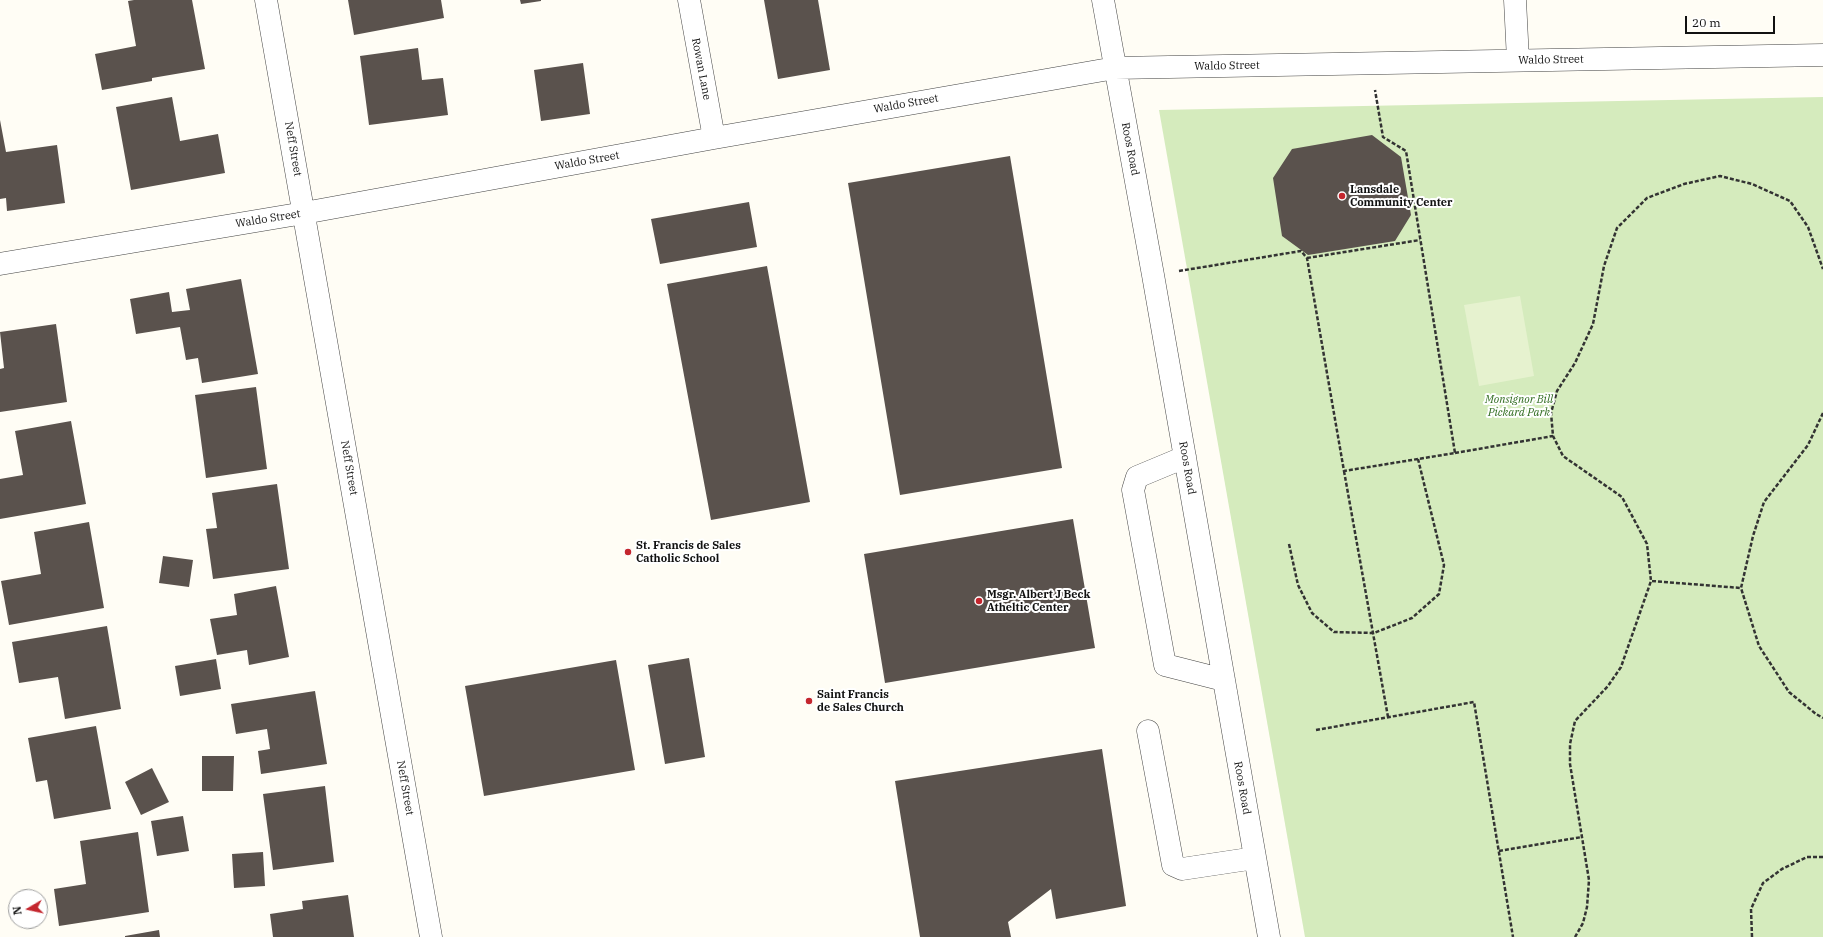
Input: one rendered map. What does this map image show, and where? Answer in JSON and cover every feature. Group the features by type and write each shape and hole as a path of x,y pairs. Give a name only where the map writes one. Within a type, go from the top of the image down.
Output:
{"street":[{"name":"Neff Street","path":"266,0 431,937"},
{"name":"Rowan Lane","path":"689,0 714,138"},
{"name":"Roos Road","path":"1103,0 1153,275 1268,937"},
{"path":"1515,0 1518,60"},
{"name":"Waldo Street","path":"0,264 304,213 714,138 1115,68 1823,55"},
{"path":"1185,457 1137,476 1133,490 1165,665 1224,680"},
{"path":"1148,731 1173,865 1182,869 1255,858"}],"path":[{"path":"1371,63 1383,137 1406,152 1455,453"},
{"path":"1575,937 1583,923 1588,907 1589,880 1570,764 1570,744 1575,721 1608,686 1622,667 1652,582 1647,544 1622,497 1563,456 1554,436 1551,413 1557,391 1575,363 1593,324 1604,266 1617,228 1646,198 1684,184 1720,176 1752,184 1790,201 1808,227 1823,269"},
{"path":"1307,258 1420,240"},
{"path":"1153,275 1300,251 1307,258 1388,717"},
{"path":"1823,413 1808,445 1764,502 1753,536 1741,588 1759,646 1789,692 1823,718"},
{"path":"1344,471 1554,436"},
{"path":"1289,544 1298,585 1312,613 1334,632 1374,633 1412,618 1439,594 1444,565 1418,459"},
{"path":"1652,582 1741,588"},
{"path":"1316,730 1474,702 1513,937"},
{"path":"1499,851 1582,837"},
{"path":"1752,937 1750,909 1763,883 1782,869 1807,857 1823,857"}],"green space":[{"name":"Monsignor Bill Pickard Park","path":"1823,97 1823,937 1305,937 1159,110"},
{"path":"1520,296 1534,376 1479,386 1464,305"}],"building":[{"path":"192,0 205,69 152,78 152,81 102,90 95,54 136,46 128,1"},
{"path":"348,0 441,0 444,18 354,35"},
{"path":"520,0 541,0 541,1 521,4"},
{"path":"764,0 818,0 830,70 778,79"},
{"path":"418,48 422,80 443,78 448,115 369,125 360,56"},
{"path":"583,63 590,114 541,121 534,70"},
{"path":"172,97 180,141 218,134 225,173 131,190 116,107"},
{"path":"0,120 6,152 57,145 65,203 7,211 6,198 0,199"},
{"name":"Lansdale Community Center","path":"1372,135 1401,157 1411,215 1395,241 1308,255 1282,236 1273,178 1292,149"},
{"path":"1010,156 1062,468 900,495 848,183"},
{"path":"749,202 757,247 660,264 651,219"},
{"path":"767,266 810,502 711,520 667,284"},
{"path":"241,279 258,374 202,383 198,358 186,360 180,327 136,334 130,299 169,292 172,312 190,310 186,289"},
{"path":"56,324 67,402 0,412 0,369 4,368 0,332"},
{"path":"256,387 267,469 206,478 195,395"},
{"path":"71,421 86,504 0,519 0,479 23,475 15,431"},
{"path":"277,484 289,569 213,579 206,529 217,528 212,493"},
{"name":"Msgr. Albert J Beck Atheltic Center","path":"1073,519 1095,648 885,683 864,554"},
{"path":"89,522 104,608 9,625 1,581 41,574 34,532"},
{"path":"163,556 193,560 189,587 159,583"},
{"path":"276,586 289,657 249,665 247,650 217,655 210,619 237,615 234,594"},
{"path":"107,626 121,709 65,719 58,677 19,683 12,642"},
{"path":"689,658 705,757 665,764 648,665"},
{"path":"216,659 221,689 180,696 175,666"},
{"path":"616,660 635,770 484,796 465,686"},
{"path":"315,691 327,764 261,774 258,751 270,749 267,729 236,734 231,704"},
{"path":"96,726 111,809 54,819 47,780 36,782 28,738"},
{"path":"1102,749 1126,906 1056,919 1051,889 1008,922 1011,937 920,937 895,781"},
{"path":"202,756 234,756 233,791 202,791"},
{"path":"152,768 169,802 141,815 125,782"},
{"path":"325,786 334,862 273,870 263,794"},
{"path":"183,816 189,851 157,856 151,821"},
{"path":"138,832 149,912 59,926 54,889 86,884 80,841"},
{"path":"263,852 265,886 234,888 232,854"},
{"path":"348,895 354,937 273,937 270,914 303,909 302,901"},
{"path":"159,930 160,937 125,937 125,936"}],"place":[{"name":"Lansdale Community Center","path":"1342,196"},
{"name":"St. Francis de Sales Catholic School","path":"628,552"},
{"name":"Msgr. Albert J Beck Atheltic Center","path":"979,601"},
{"name":"Saint Francis de Sales Church","path":"809,701"}]}
